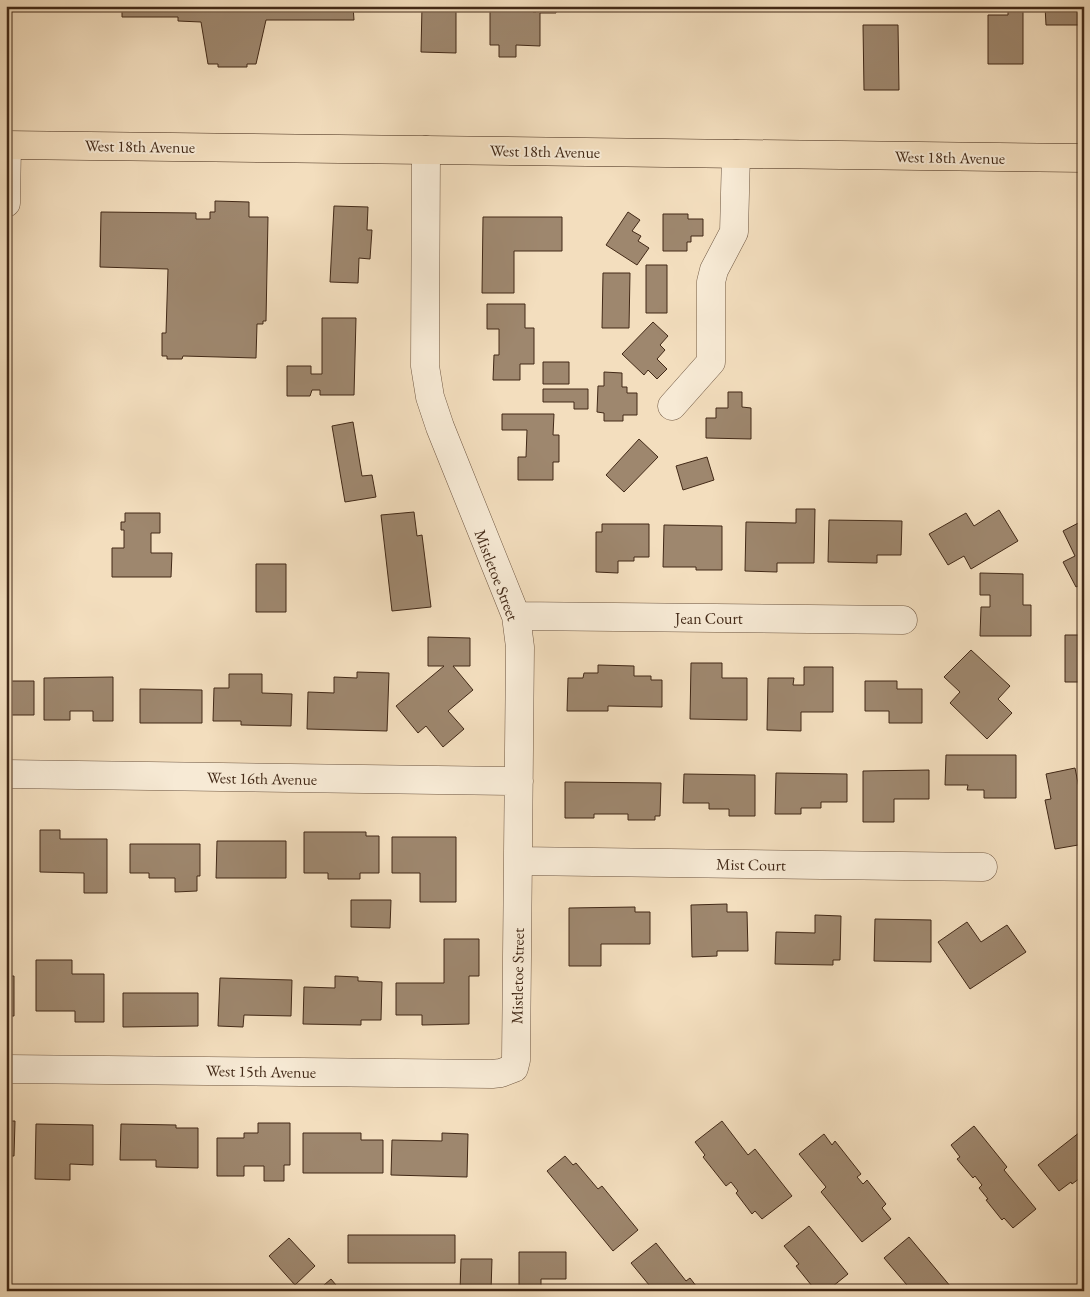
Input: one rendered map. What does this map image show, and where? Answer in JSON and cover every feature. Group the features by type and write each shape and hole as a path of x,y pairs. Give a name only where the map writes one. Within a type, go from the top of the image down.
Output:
{"main road":[{"name":"West 18th Avenue","path":"7,145 1084,158"}],"street":[{"path":"6,203 7,145"},
{"name":"Mistletoe Street","path":"426,150 425,366 430,397 449,451 516,616 520,647 516,1060 514,1068"},
{"path":"672,406 712,362 712,282 714,270 734,232 736,154"},
{"name":"Jean Court","path":"516,616 903,620"},
{"name":"West 16th Avenue","path":"6,774 518,781"},
{"name":"Mist Court","path":"518,861 983,867"},
{"name":"West 15th Avenue","path":"6,1069 492,1074 514,1068"}],"building":[{"path":"122,6 353,6 354,20 266,20 256,64 247,64 247,67 218,67 218,64 208,64 201,22 178,21 178,17 122,17"},
{"path":"422,6 456,6 456,53 421,52"},
{"path":"516,6 533,6 533,12 536,12 537,6 556,6 556,13 540,13 540,46 516,45 516,57 499,57 499,45 490,45 490,11 516,11"},
{"path":"1045,6 1084,6 1084,25 1046,25"},
{"path":"1023,9 1023,64 988,64 988,15 1008,15 1008,10"},
{"path":"863,25 898,25 899,90 864,90"},
{"path":"215,201 249,202 249,217 268,217 266,321 263,321 263,324 257,324 256,358 183,356 182,359 167,359 167,356 162,356 162,333 166,333 168,269 100,267 101,212 196,213 196,219 210,219 210,212 215,212"},
{"path":"334,206 368,207 367,230 372,230 370,259 359,258 358,283 330,282"},
{"path":"628,212 640,220 632,231 641,236 638,241 649,248 637,265 606,245"},
{"path":"663,214 688,214 688,219 703,219 703,236 691,236 691,242 687,242 687,251 663,251"},
{"path":"483,217 562,217 562,251 514,251 514,293 482,293"},
{"path":"646,265 667,265 667,313 646,313"},
{"path":"603,273 630,273 629,328 602,328"},
{"path":"487,304 525,304 525,328 534,328 534,364 520,364 520,380 493,380 494,355 499,355 499,329 487,329"},
{"path":"322,318 356,318 354,395 320,395 320,390 312,390 310,396 287,396 287,366 311,366 311,374 322,374"},
{"path":"653,322 668,336 660,345 665,350 657,359 667,369 657,379 648,370 644,375 622,354"},
{"path":"543,362 569,362 569,384 543,384"},
{"path":"604,372 622,373 622,387 627,387 627,393 637,393 637,415 623,415 623,421 604,421 604,413 597,412 598,386 604,386"},
{"path":"543,389 588,389 588,409 574,409 574,402 543,402"},
{"path":"728,392 742,392 742,407 751,408 751,439 706,438 706,418 716,418 716,408 728,408"},
{"path":"502,414 554,414 553,435 559,435 559,462 553,462 553,480 518,480 518,457 526,457 527,430 502,430"},
{"path":"353,422 362,476 372,475 376,497 345,502 332,426"},
{"path":"639,439 658,457 624,492 606,475"},
{"path":"707,457 714,480 683,490 676,466"},
{"path":"796,509 815,509 814,563 777,563 777,572 745,571 746,522 796,523"},
{"path":"999,510 1018,541 971,569 964,556 948,565 929,534 966,513 974,526"},
{"path":"414,512 417,536 422,535 431,607 392,611 381,515"},
{"path":"125,513 160,513 160,533 151,533 151,553 172,553 171,577 112,577 112,548 124,548 124,530 121,530 121,522 125,522"},
{"path":"829,520 902,521 901,555 877,555 877,563 828,562"},
{"path":"1084,520 1084,583 1076,587 1063,562 1075,556 1063,531"},
{"path":"602,524 649,524 649,557 634,557 634,561 618,561 618,573 596,572 596,532 602,532"},
{"path":"664,525 722,526 722,570 696,570 696,567 663,567"},
{"path":"256,564 286,564 286,612 256,612"},
{"path":"980,573 1023,574 1023,605 1031,605 1031,636 980,636 981,607 990,607 990,595 980,595"},
{"path":"1065,635 1084,635 1084,682 1065,682"},
{"path":"428,637 470,638 470,666 453,666 473,690 448,711 464,729 443,747 426,726 418,733 396,706 444,666 428,666"},
{"path":"971,650 1010,686 998,699 1012,713 987,739 950,703 960,692 944,677"},
{"path":"691,663 722,663 722,678 747,678 747,720 690,719"},
{"path":"598,665 634,666 634,676 651,676 651,680 662,680 662,707 608,706 608,711 567,711 568,678 583,678 584,673 598,673"},
{"path":"804,667 833,667 833,712 801,712 801,731 767,730 768,678 794,678 793,685 804,685"},
{"path":"357,672 389,673 387,731 307,729 308,692 334,693 334,677 357,678"},
{"path":"229,674 262,674 262,693 292,694 291,726 241,725 241,721 213,721 214,688 229,688"},
{"path":"113,677 113,721 93,721 93,711 70,711 70,720 44,720 44,678"},
{"path":"6,681 34,681 34,715 9,715 9,719 6,719"},
{"path":"865,681 897,681 897,689 922,689 922,723 889,723 889,711 865,711"},
{"path":"140,689 202,690 202,723 140,723"},
{"path":"946,755 1016,755 1016,798 984,798 984,790 967,790 968,785 945,785"},
{"path":"1075,768 1082,803 1084,802 1084,844 1055,849 1045,800 1051,799 1046,774"},
{"path":"929,770 929,799 894,799 894,822 863,822 863,771"},
{"path":"776,773 847,774 847,802 821,802 821,808 801,808 801,814 775,814"},
{"path":"684,774 755,775 755,816 729,816 729,809 709,809 709,803 683,803"},
{"path":"565,782 661,783 660,816 655,816 655,820 628,820 628,814 594,814 594,818 565,818"},
{"path":"40,830 60,830 60,839 107,839 107,893 84,893 84,873 40,872"},
{"path":"304,832 366,832 366,836 379,836 379,873 360,873 360,879 328,879 328,873 304,873"},
{"path":"392,837 456,837 456,902 420,902 420,873 392,873"},
{"path":"217,841 286,841 286,878 216,878"},
{"path":"130,844 200,844 200,876 197,876 197,891 175,892 175,878 149,878 149,873 130,873"},
{"path":"351,900 391,900 390,928 351,927"},
{"path":"727,904 727,912 747,912 748,951 717,951 717,956 692,957 691,905"},
{"path":"635,907 635,912 650,912 650,944 601,944 601,966 569,966 569,908"},
{"path":"815,915 841,916 840,960 833,960 833,965 775,964 776,932 815,933"},
{"path":"875,919 931,920 931,962 874,961"},
{"path":"967,922 981,942 1007,925 1026,952 970,989 938,942"},
{"path":"444,939 479,939 479,976 469,976 469,1024 422,1025 422,1015 396,1015 396,983 444,983"},
{"path":"36,960 72,960 72,974 104,974 104,1022 75,1022 75,1011 36,1011"},
{"path":"6,976 14,976 14,1016 6,1016"},
{"path":"335,976 358,977 358,981 382,982 381,1020 361,1020 361,1025 303,1024 304,987 335,988"},
{"path":"220,978 292,980 291,1016 244,1015 243,1027 218,1026"},
{"path":"123,993 198,993 198,1026 123,1027"},
{"path":"6,1121 15,1121 14,1156 6,1156"},
{"path":"722,1121 748,1155 755,1149 792,1196 762,1219 755,1211 752,1214 736,1193 738,1191 731,1182 726,1186 703,1157 705,1155 695,1142"},
{"path":"258,1123 290,1123 290,1165 284,1165 284,1181 264,1181 264,1166 244,1166 244,1176 217,1176 217,1138 244,1138 244,1133 258,1133"},
{"path":"36,1124 93,1125 93,1165 70,1164 70,1180 35,1179"},
{"path":"121,1124 176,1125 176,1128 198,1128 198,1168 156,1167 156,1160 120,1160"},
{"path":"974,1126 1007,1167 1004,1170 1036,1209 1013,1228 1004,1218 1002,1220 986,1200 988,1199 979,1188 982,1185 975,1176 973,1178 957,1159 960,1157 951,1145"},
{"path":"1080,1132 1084,1137 1084,1175 1059,1191 1038,1165"},
{"path":"303,1133 361,1133 361,1140 383,1140 383,1173 303,1173"},
{"path":"442,1133 468,1134 467,1177 391,1175 392,1140 442,1141"},
{"path":"824,1134 832,1145 835,1141 861,1174 857,1177 863,1184 867,1180 886,1204 882,1208 891,1219 862,1242 821,1192 826,1187 799,1154"},
{"path":"565,1156 573,1165 576,1163 598,1189 602,1186 638,1230 613,1251 547,1171"},
{"path":"809,1226 848,1274 827,1291 816,1291 796,1266 799,1264 784,1246"},
{"path":"348,1235 455,1235 455,1263 348,1263"},
{"path":"909,1237 951,1287 948,1291 912,1291 884,1258"},
{"path":"289,1238 315,1266 295,1285 269,1256"},
{"path":"656,1243 686,1281 690,1278 700,1291 654,1291 631,1263"},
{"path":"519,1252 566,1252 566,1279 541,1279 541,1291 519,1291"},
{"path":"461,1259 492,1259 491,1291 460,1291"},
{"path":"331,1279 341,1291 317,1291"},
{"path":"205,1287 209,1290 212,1288 214,1291 201,1291"}]}
